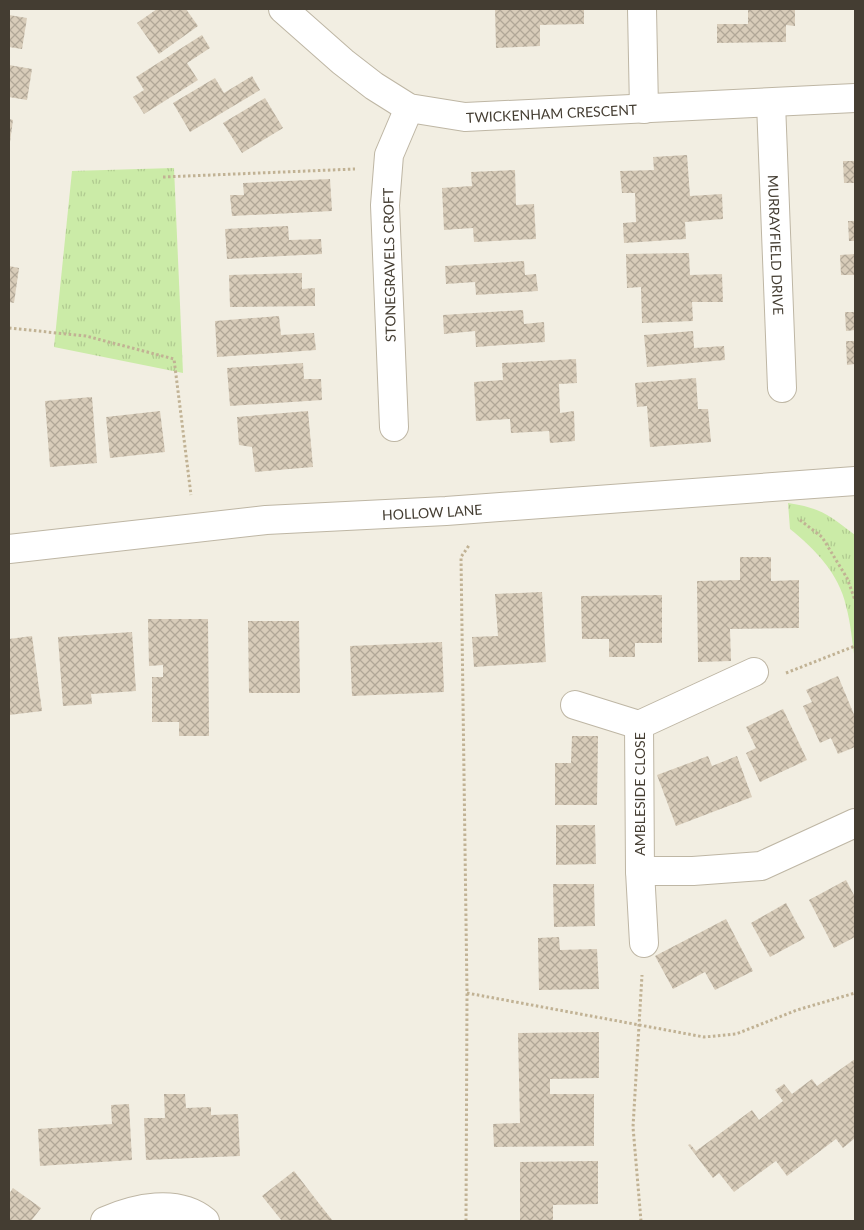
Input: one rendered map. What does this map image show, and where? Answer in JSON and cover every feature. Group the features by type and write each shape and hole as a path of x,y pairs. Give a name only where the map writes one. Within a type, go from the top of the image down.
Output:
{"street":[{"name":"TWICKENHAM CRESCENT","path":"283,9 351,68 374,86 409,108 465,117 855,98"},
{"path":"642,9 644,109"},
{"name":"MURRAYFIELD DRIVE","path":"771,103 782,388"},
{"name":"STONEGRAVELS CROFT","path":"394,427 385,205 389,155 409,108"},
{"name":"HOLLOW LANE","path":"9,549 266,520 497,507 855,481"},
{"name":"AMBLESIDE CLOSE","path":"644,943 640,870 639,724 754,672"},
{"path":"575,705 639,724"},
{"name":"AMBLESIDE CLOSE","path":"640,870 693,871 761,866 855,823"},
{"path":"105,1221 126,1212 168,1206 195,1213 205,1221"}],"path":[{"path":"163,177 388,167"},
{"path":"9,328 86,336 174,358 195,528"},
{"path":"794,485 798,518 822,537 847,578 855,600"},
{"path":"466,1221 467,993 460,557 497,507"},
{"path":"754,672 778,676 855,646"},
{"path":"640,1221 634,1127 644,943"},
{"path":"467,993 704,1037 736,1034 797,1010 855,993"}],"green space":[{"path":"174,168 183,373 54,347 72,171"},
{"path":"788,503 809,507 824,513 855,535 855,660 843,594 825,563 790,529"}],"building":[{"path":"157,9 186,9 198,26 159,54 137,23"},
{"path":"495,9 584,9 584,24 540,25 540,46 496,48"},
{"path":"748,9 795,9 795,26 786,25 786,42 717,43 717,24 748,24"},
{"path":"9,15 27,18 22,49 9,47"},
{"path":"202,35 210,48 187,63 198,80 144,114 133,97 144,90 136,77"},
{"path":"9,65 32,69 27,100 9,97"},
{"path":"252,76 260,90 190,132 173,103 215,78 224,93"},
{"path":"265,98 283,128 242,153 223,123"},
{"path":"9,119 13,120 10,142 9,142"},
{"path":"687,155 690,196 722,194 723,219 685,222 686,239 624,243 623,223 636,222 635,193 622,193 620,171 654,170 653,157"},
{"path":"843,161 855,161 855,183 844,183"},
{"path":"515,170 516,205 534,204 536,239 474,242 473,228 444,230 442,188 472,186 471,172"},
{"path":"330,179 332,211 232,216 230,195 244,195 243,183"},
{"path":"848,221 855,221 855,241 849,241"},
{"path":"288,226 289,240 321,239 322,254 227,259 225,229"},
{"path":"689,253 690,275 722,274 723,302 692,302 693,321 642,323 641,287 627,288 626,254"},
{"path":"855,254 855,275 841,275 840,255"},
{"path":"524,261 525,275 536,274 538,291 476,295 475,282 446,284 445,266"},
{"path":"9,266 19,268 14,303 9,302"},
{"path":"302,273 302,289 315,288 315,306 230,307 229,275"},
{"path":"523,310 524,324 544,322 545,342 476,347 475,331 444,334 443,315"},
{"path":"845,312 855,312 855,330 846,331"},
{"path":"279,316 281,335 314,333 316,350 217,357 215,321"},
{"path":"693,331 694,348 724,346 725,360 647,367 644,335"},
{"path":"846,341 855,341 855,364 847,365"},
{"path":"576,359 577,383 559,384 560,413 574,411 575,441 550,443 549,431 511,433 510,419 476,421 474,382 503,380 502,363"},
{"path":"303,363 304,379 321,379 322,400 230,406 227,368"},
{"path":"696,378 698,409 708,409 711,442 650,447 647,406 637,407 635,383"},
{"path":"92,397 97,463 50,467 45,401"},
{"path":"160,411 165,452 110,458 106,417"},
{"path":"308,411 313,467 255,472 252,447 239,445 237,417"},
{"path":"740,557 771,557 771,581 799,580 799,628 730,629 731,661 698,662 697,581 740,580"},
{"path":"542,592 546,662 474,667 472,637 498,636 495,594"},
{"path":"662,595 662,643 635,643 635,657 609,657 609,639 582,639 581,596"},
{"path":"148,619 208,619 209,736 179,736 179,722 152,722 152,677 163,677 163,665 149,666"},
{"path":"248,621 299,621 300,693 249,693"},
{"path":"132,632 136,691 91,694 92,704 63,706 58,637"},
{"path":"32,636 42,711 9,715 9,639"},
{"path":"442,642 444,692 352,696 350,646"},
{"path":"838,676 855,717 855,747 838,754 831,738 820,743 803,706 812,702 806,690"},
{"path":"783,709 807,760 760,782 746,753 756,748 746,727"},
{"path":"572,736 598,736 597,805 555,805 555,763 571,763"},
{"path":"708,756 712,766 737,756 752,797 676,826 657,775"},
{"path":"556,825 595,825 596,864 556,865"},
{"path":"846,880 855,897 855,937 834,948 809,900"},
{"path":"553,884 594,884 595,926 554,927"},
{"path":"786,903 805,938 770,957 751,923"},
{"path":"726,919 753,971 715,990 705,972 673,989 655,956"},
{"path":"559,937 560,950 597,949 599,989 539,990 538,938"},
{"path":"599,1032 599,1078 550,1079 550,1094 594,1094 594,1146 494,1147 493,1124 520,1123 518,1033"},
{"path":"855,1059 855,1138 843,1148 836,1139 787,1176 776,1161 734,1192 719,1173 713,1178 688,1145 690,1144 696,1151 752,1110 759,1120 783,1101 775,1090 784,1084 792,1094 812,1079 817,1086"},
{"path":"164,1094 185,1094 186,1108 211,1107 211,1115 238,1114 240,1156 146,1160 144,1118 165,1118"},
{"path":"129,1104 132,1160 40,1166 38,1129 112,1124 111,1105"},
{"path":"598,1161 598,1204 553,1205 553,1221 520,1221 520,1162"},
{"path":"294,1171 333,1221 282,1221 262,1196"},
{"path":"13,1188 41,1208 31,1221 9,1221 9,1194"}]}
